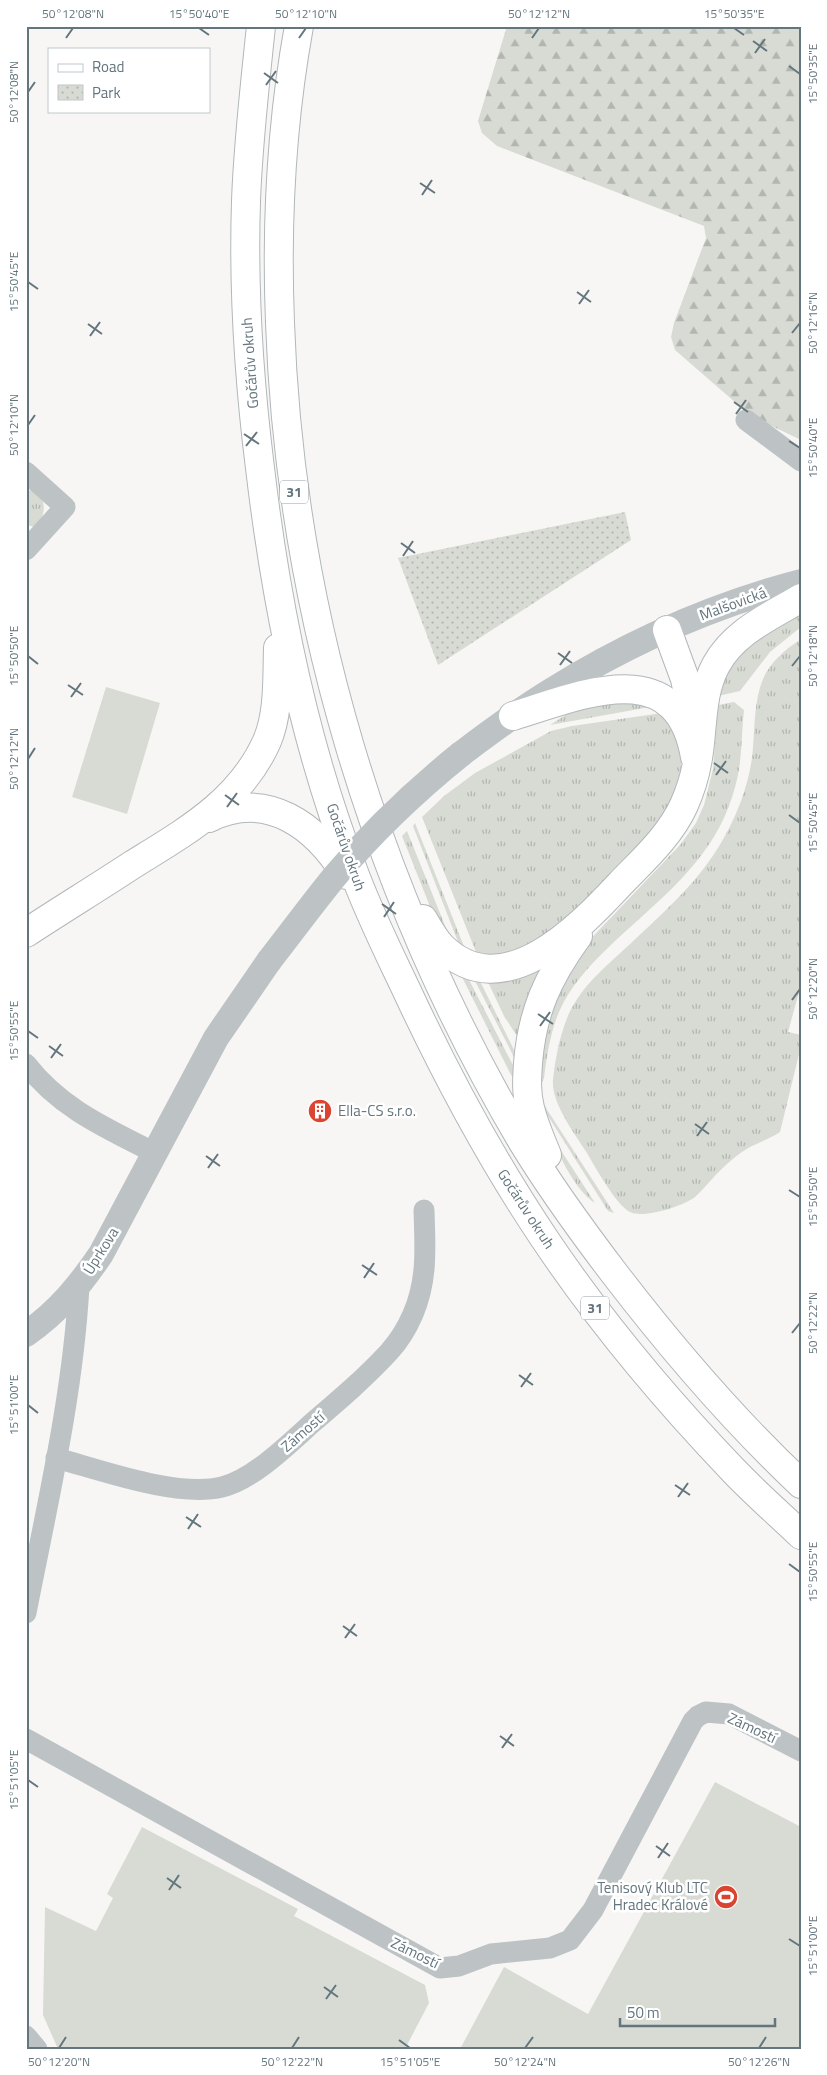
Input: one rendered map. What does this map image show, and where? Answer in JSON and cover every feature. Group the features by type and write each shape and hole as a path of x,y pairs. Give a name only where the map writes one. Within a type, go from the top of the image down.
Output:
{"main road":[{"name":"Gočárův okruh","path":"261,26 246,201 246,301 251,396 264,505 280,608 292,664 326,790 351,865 373,919 433,1048 488,1149 545,1240 605,1322 669,1399 735,1472 801,1535"},
{"name":"Gočárův okruh","path":"298,26 283,132 278,257 282,374 292,484 310,593 322,648 339,713 389,865 418,936 492,1087 525,1145 578,1225 694,1374 755,1441 801,1484"},
{"path":"389,865 441,946 453,956 476,966 505,967 534,958 550,948 569,934 611,894 674,823 688,794 694,776 708,683 729,646 744,632 801,598"},
{"path":"26,933 192,827 232,794 249,772 267,741 272,726 277,693 280,608"},
{"path":"667,630 679,659 691,704 696,740 694,776"},
{"path":"513,716 606,690 620,689 649,692 660,696 670,703 680,716 693,748 694,776"},
{"path":"192,827 214,816 244,808 260,809 288,816 303,826 327,847 373,919"},
{"path":"578,1225 534,1125 526,1087 529,1054 532,1026 541,998 553,972 586,925 611,894"}],"street":[{"path":"746,420 801,461"},
{"path":"26,472 65,507 26,550"},
{"name":"Malšovická","path":"461,754 513,716 583,672 667,630 729,604 801,582"},
{"name":"Úprkova","path":"26,1334 50,1316 79,1286 101,1254 216,1038 269,961 357,851 406,800 461,754"},
{"path":"26,1064 46,1087 74,1110 156,1153"},
{"name":"Zámostí","path":"56,1458 166,1487 200,1490 223,1487 237,1482 272,1459 354,1387 390,1352 404,1334 421,1292 425,1267 424,1210"},
{"path":"26,1613 56,1458 77,1334 79,1286"},
{"name":"Zámostí","path":"26,1739 440,1968 459,1966 491,1954 550,1948 570,1940 593,1910 693,1721 698,1716 706,1712 729,1714 801,1751"},
{"path":"26,2036 37,2049"}],"green space":[{"path":"507,26 801,26 801,440 751,416 675,350 671,337 674,323 706,238 704,226 497,146 482,133 478,121"},
{"path":"35,488 42,498 44,508 36,528 26,524 26,492"},
{"path":"625,512 631,540 438,665 398,558"},
{"path":"801,616 801,627 770,652 740,691 718,696 719,687 736,653 775,626"},
{"path":"801,639 801,985 788,1032 801,1035 801,1046 780,1132 738,1155 719,1171 698,1195 689,1201 654,1213 636,1214 630,1212 619,1202 560,1108 553,1089 553,1080 561,1035 571,1010 584,989 679,897 694,881 720,845 741,801 747,781 752,754 756,704 763,679 779,656"},
{"path":"106,687 160,703 127,814 72,797"},
{"path":"614,695 661,705 550,725 576,708"},
{"path":"734,702 744,710 741,756 736,784 723,820 702,855 689,870 599,957 576,983 564,1002 553,1028 544,1078 542,1082 540,1081 539,1071 547,1010 581,949 680,845 696,823 704,805 713,769 718,705"},
{"path":"669,712 681,736 681,769 672,800 651,831 550,936 509,954 492,955 476,952 422,817 444,796 475,773 551,731 572,726"},
{"path":"415,823 465,949 460,947 413,826"},
{"path":"407,831 452,943 431,909 402,836"},
{"path":"536,970 540,972 517,1036 504,1016 488,982"},
{"path":"466,974 517,1076 513,1077 511,1075 462,977"},
{"path":"473,977 478,977 517,1056 517,1063"},
{"path":"542,1102 614,1213 608,1211 543,1108"},
{"path":"549,1132 595,1203 574,1181 562,1161"},
{"name":"Tenisový Klub LTC Hradec Králové","path":"715,1782 801,1827 801,2049 460,2049 504,1967 588,2014"},
{"path":"142,1827 298,1909 294,1916 425,1985 429,2003 405,2049 58,2049 43,2015 45,1907 96,1931 113,1898 107,1894"}],"place":[{"name":"Ella-CS s.r.o.","path":"320,1111"},
{"name":"Tenisový Klub LTC Hradec Králové","path":"726,1897"}]}
